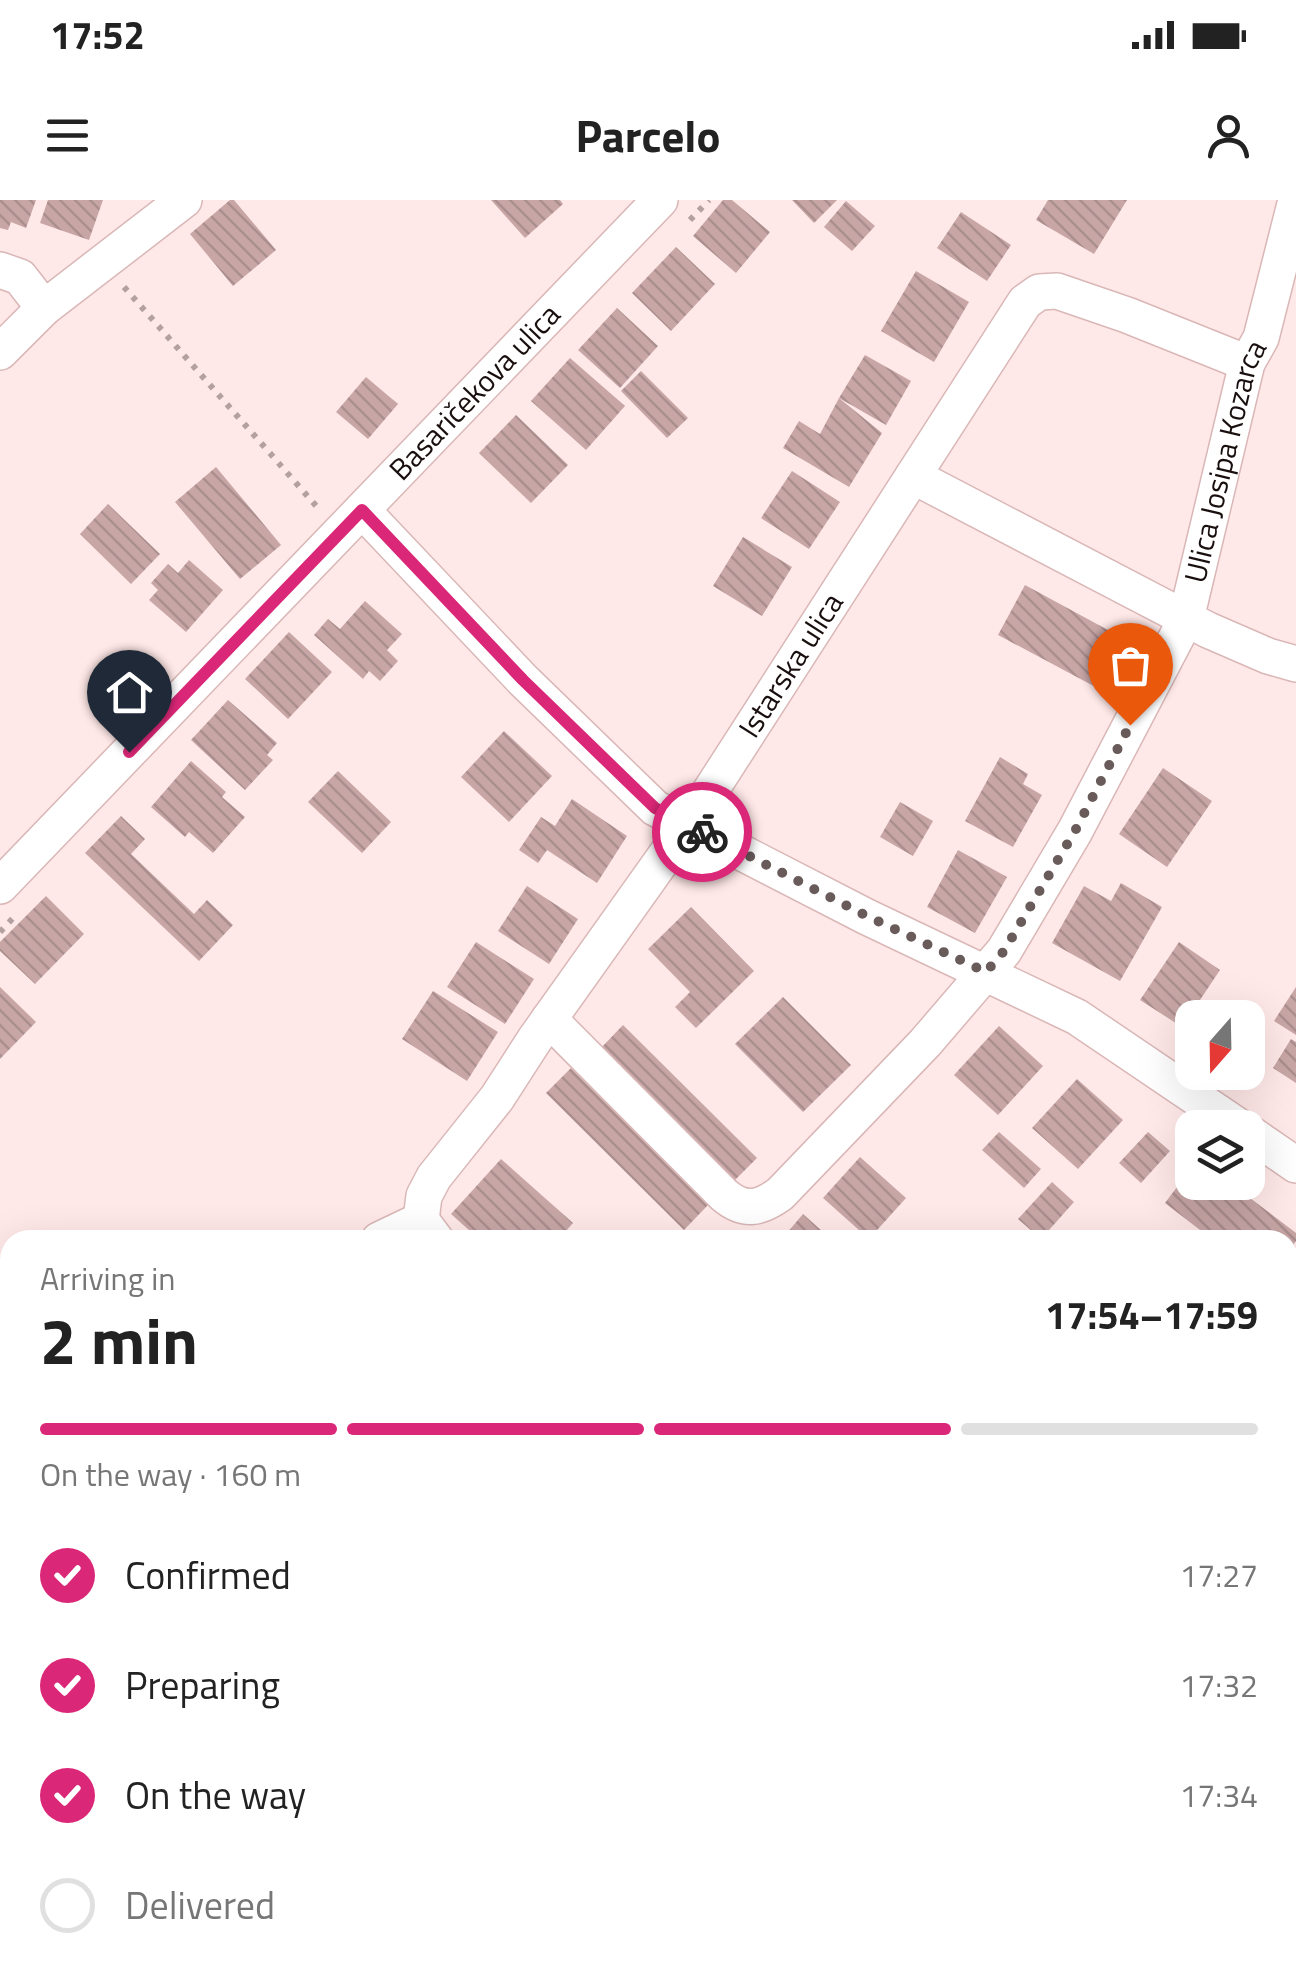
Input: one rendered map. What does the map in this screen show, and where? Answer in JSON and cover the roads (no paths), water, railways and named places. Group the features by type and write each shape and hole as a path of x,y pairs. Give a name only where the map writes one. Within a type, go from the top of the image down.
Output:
{"street":[{"path":"0,352 44,308 184,200"},
{"name":"Basaričekova ulica","path":"0,886 660,200"},
{"name":"Ulica Josipa Kozarca","path":"549,1019 724,1194 749,1208 768,1203 792,1182 925,1043 1004,951 1075,831 1186,619 1247,363 1261,338 1296,200"},
{"path":"0,270 20,277 44,308"},
{"name":"Istarska ulica","path":"429,1230 424,1196 434,1177 496,1098 688,825 1025,302 1039,292 1080,298 1247,363"},
{"path":"913,476 1186,619 1268,656 1296,664"},
{"path":"362,510 523,680 655,808 1077,1017 1214,1110"},
{"path":"1265,1144 1296,1165"}]}
